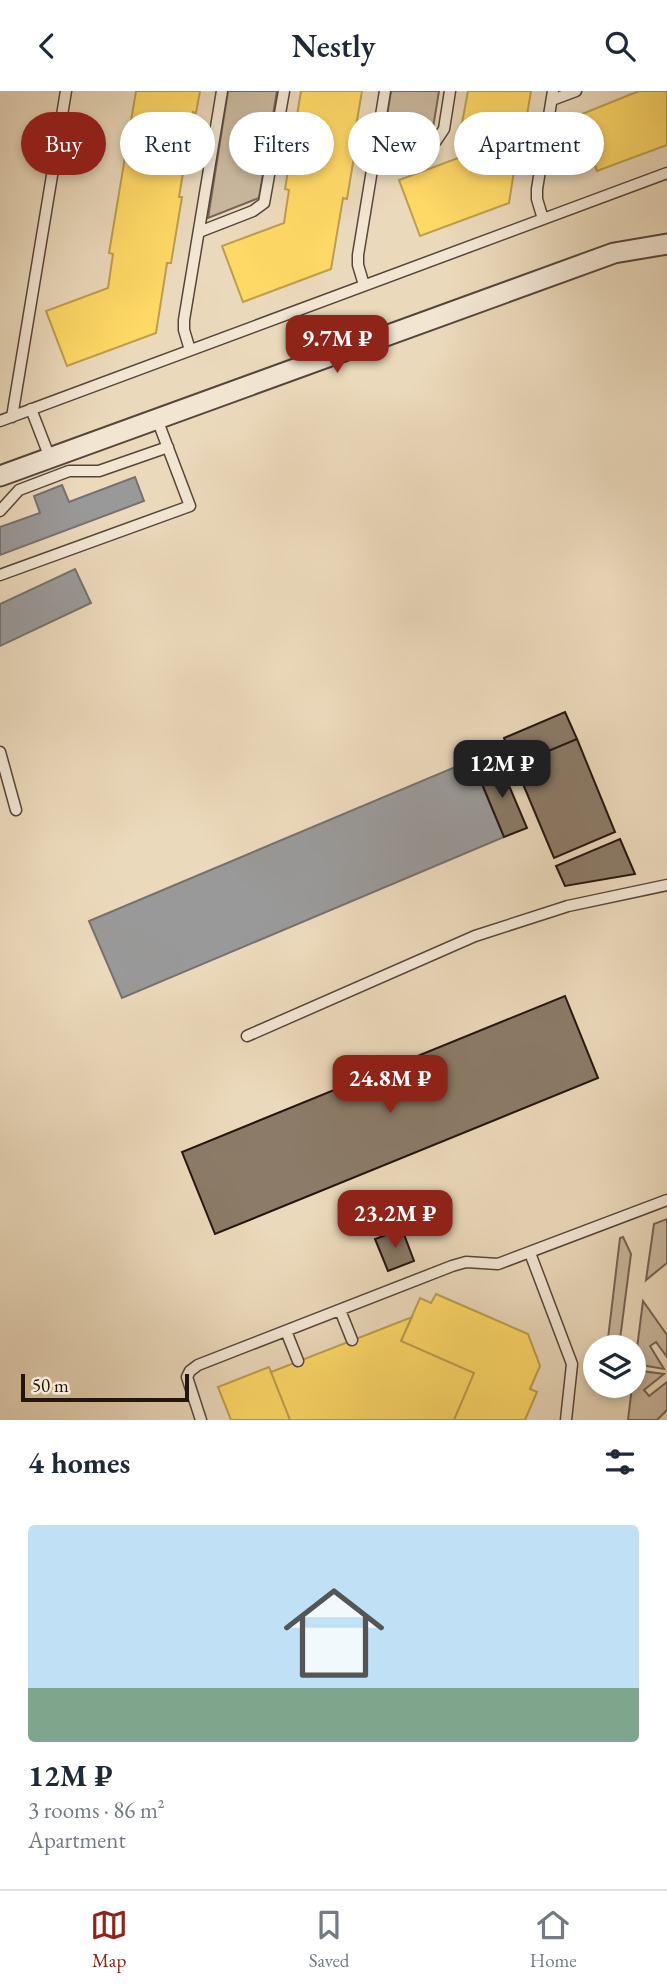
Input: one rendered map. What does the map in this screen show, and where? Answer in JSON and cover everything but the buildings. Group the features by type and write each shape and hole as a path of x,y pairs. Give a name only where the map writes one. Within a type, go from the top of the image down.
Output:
{"street":[{"path":"0,476 614,253 667,244"}],"lane":[{"path":"12,417 66,91"},
{"path":"190,350 184,320 222,91"},
{"path":"199,232 253,211 264,203 284,91"},
{"path":"382,112 385,91"},
{"path":"440,135 444,129 450,91"},
{"path":"543,219 537,189 552,96 576,91"},
{"path":"0,421 667,173"},
{"path":"364,285 358,255 372,175"},
{"path":"31,409 50,458"},
{"path":"0,575 190,506 157,419"},
{"path":"0,511 19,490 32,485 69,471 99,471 168,447"},
{"path":"0,752 16,810"},
{"path":"247,1036 475,936 569,906 667,885"},
{"path":"201,1420 187,1377 198,1365 452,1266 466,1262 498,1264 667,1200"},
{"path":"530,1253 572,1364 566,1420"},
{"path":"340,1310 352,1340"},
{"path":"286,1331 298,1361"}],"shaded area":[{"path":"228,91 277,91 273,112 229,112 229,175 263,175 259,198 208,218"},
{"path":"391,91 439,91 436,112 388,112"},
{"path":"667,1219 667,1263 646,1280 654,1224"},
{"path":"623,1237 631,1254 621,1335 608,1335 620,1238"},
{"path":"643,1301 667,1335 667,1357 656,1342 650,1346 664,1369 646,1366 646,1335 639,1335"},
{"path":"646,1372 664,1374 646,1388"},
{"path":"667,1382 667,1410 657,1420 628,1420 631,1398 646,1398 646,1392 649,1396"}]}
